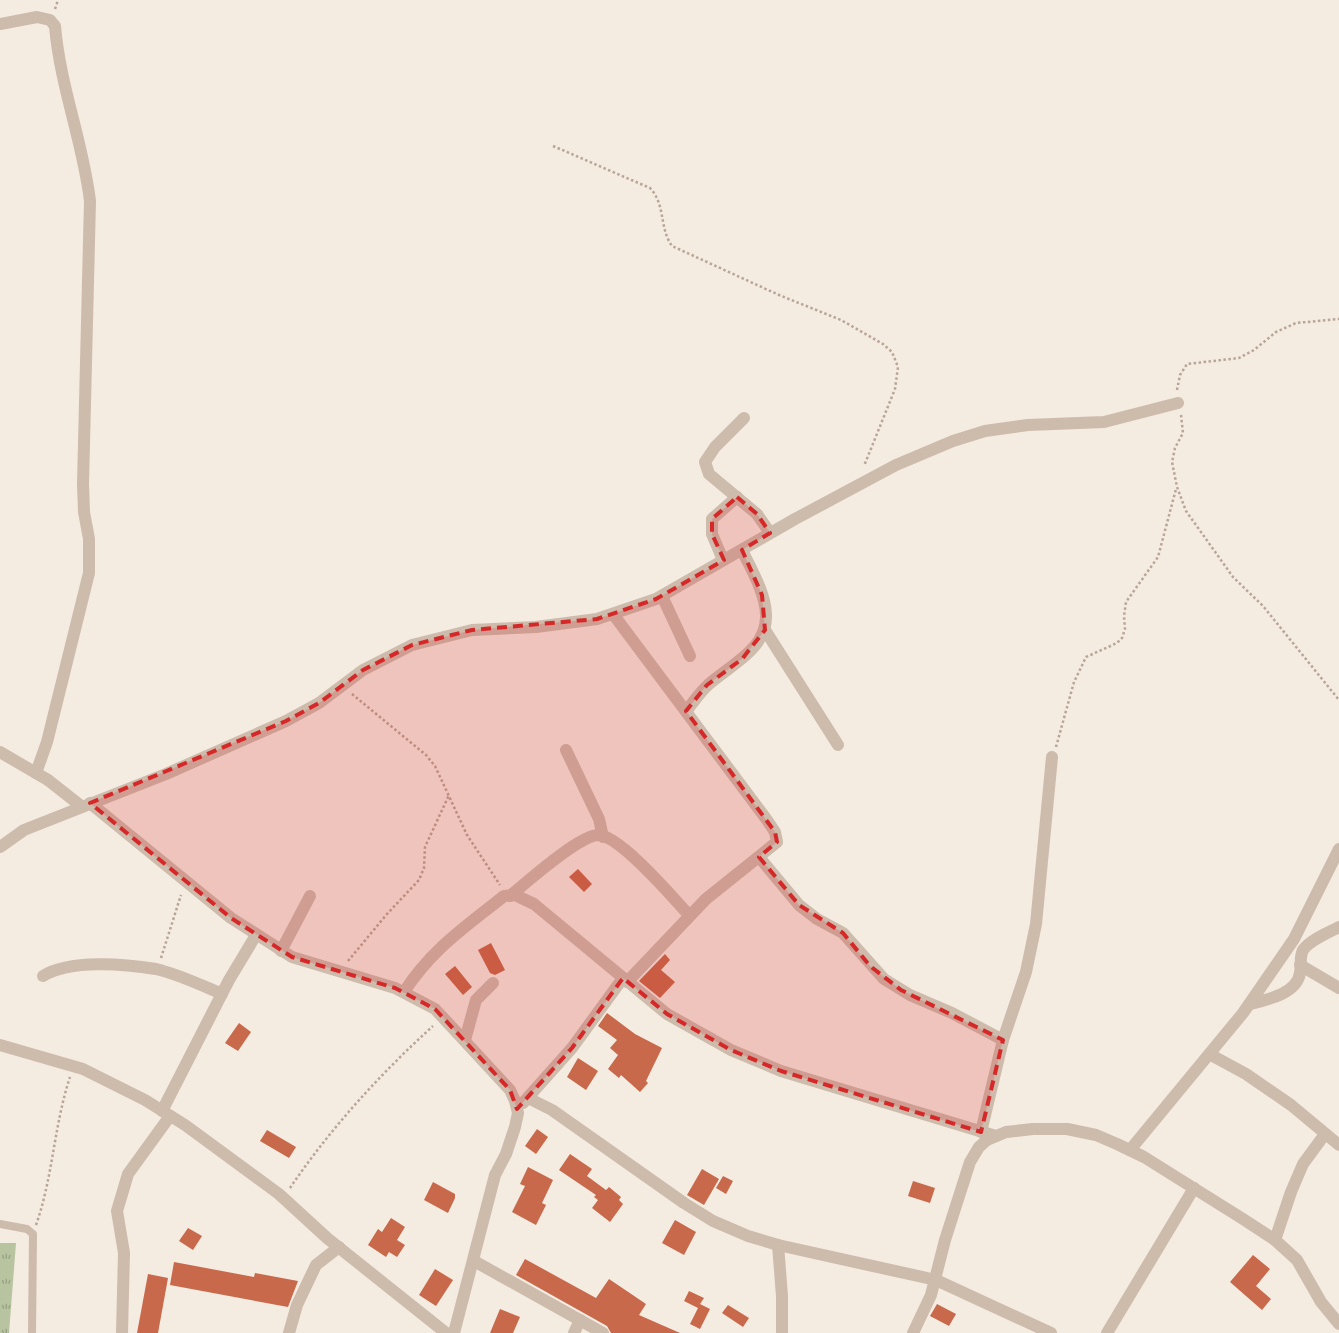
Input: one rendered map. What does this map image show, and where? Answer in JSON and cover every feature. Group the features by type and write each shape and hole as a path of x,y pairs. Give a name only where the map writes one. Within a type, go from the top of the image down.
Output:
{"street":[{"path":"0,24 36,17 50,20 55,26 62,74 86,167 90,201 83,484 84,512 89,539 89,573 47,742 36,773"},
{"path":"0,847 24,830 244,741 319,703 363,670 412,645 472,630 568,623 613,614 662,596 770,533 896,465 953,441 985,431 1028,424 1104,422 1178,403"},
{"path":"744,418 715,448 705,462 709,474 757,514 770,533"},
{"path":"723,560 712,534 712,519 737,497"},
{"path":"686,711 707,685 742,659 765,630 766,613 762,595 742,550"},
{"path":"662,596 690,656"},
{"path":"517,1109 572,1048 625,980 689,916 741,870 777,842 775,832 613,614"},
{"path":"765,630 838,745"},
{"path":"566,750 599,819 603,836"},
{"path":"0,752 86,804 231,918 281,951 292,957 404,992 436,1009 510,1090 517,1109 516,1127 506,1154 495,1175 454,1333"},
{"path":"982,1132 1003,1040 1026,972 1036,924 1052,757"},
{"path":"404,992 420,967 444,942 586,839 598,835 614,842 636,859 689,916"},
{"path":"1130,1150 1211,1055 1250,1004 1294,939 1339,849"},
{"path":"759,857 799,905 817,919 844,933 884,979 910,995 952,1013 1003,1040"},
{"path":"281,951 310,896"},
{"path":"507,896 524,898 534,904 675,1019 731,1050 781,1071 996,1136"},
{"path":"1250,1004 1272,998 1293,985 1299,978 1300,957 1304,949 1339,927"},
{"path":"122,1333 124,1253 117,1211 128,1174 166,1113 222,994 256,935"},
{"path":"1300,965 1339,988"},
{"path":"43,976 54,969 70,966 122,966 158,970 222,994"},
{"path":"465,1040 476,1000 494,983"},
{"path":"0,1045 73,1066 145,1100 166,1113 241,1165 446,1333"},
{"path":"1211,1055 1246,1074 1292,1106 1339,1145"},
{"path":"528,1098 552,1110 684,1204 713,1221 748,1236 778,1245 936,1280 1051,1333"},
{"path":"912,1333 931,1295 970,1162 979,1147 996,1136 1006,1132 1033,1129 1067,1129 1096,1135 1130,1150 1194,1188 1275,1240 1297,1260 1321,1302 1339,1324"},
{"path":"1275,1240 1291,1192 1303,1164 1325,1134"},
{"path":"1107,1333 1194,1188"},
{"path":"778,1245 782,1296 782,1333"},
{"path":"289,1333 297,1306 316,1265 339,1247"},
{"path":"474,1261 603,1333"},
{"path":"574,1333 580,1320"}],"lane":[{"path":"0,1224 27,1229 33,1234 32,1333"}],"path":[{"path":"553,146 650,188 658,196 663,213 666,238 672,246 779,295 841,320 883,344 892,352 898,367 895,389 865,465 860,485"},
{"path":"1339,319 1296,323 1276,332 1254,350 1239,358 1187,364 1180,375 1177,388 1183,433 1175,448 1172,462 1177,487 1186,511 1218,558 1233,577 1263,606 1339,700"},
{"path":"1052,757 1061,733 1074,682 1086,657 1117,644 1124,633 1126,602 1158,557 1177,487"},
{"path":"343,686 426,755 435,766 467,835 507,896"},
{"path":"338,971 419,880 424,868 425,847 449,795"},
{"path":"158,970 185,881"},
{"path":"283,1198 299,1175 357,1104 405,1051 443,1017"},
{"path":"33,1234 50,1172 62,1100 73,1066"}],"highlighted area":[{"path":"737,497 757,514 770,533 742,550 762,595 765,630 742,659 707,685 686,711 775,832 777,842 759,857 799,905 843,933 870,966 901,990 1003,1040 981,1132 781,1071 731,1050 667,1014 623,978 572,1048 517,1109 510,1090 435,1009 395,988 292,957 231,918 90,803 286,721 319,703 363,670 412,645 472,630 597,619 656,599 724,560 712,534 712,519"}],"green space":[{"path":"0,1243 16,1243 9,1333 0,1333"}],"building":[{"path":"578,869 592,884 584,892 569,877"},
{"path":"491,943 505,970 495,975 490,973 478,950"},
{"path":"665,954 670,960 661,970 675,982 660,998 639,981"},
{"path":"455,966 472,987 463,995 445,974"},
{"path":"607,1013 635,1034 662,1048 646,1081 648,1083 640,1092 621,1075 619,1078 608,1069 618,1055 610,1048 617,1040 598,1026"},
{"path":"239,1023 251,1032 238,1051 225,1043"},
{"path":"578,1058 598,1071 586,1090 567,1077"},
{"path":"537,1129 548,1137 536,1154 525,1146"},
{"path":"267,1130 296,1147 289,1158 260,1141"},
{"path":"570,1154 592,1169 587,1176 606,1190 609,1187 621,1197 619,1200 623,1204 610,1222 592,1208 598,1200 594,1197 596,1195 559,1170"},
{"path":"528,1167 553,1180 542,1203 546,1205 536,1225 512,1212 525,1186 520,1184"},
{"path":"702,1169 719,1179 704,1205 687,1195"},
{"path":"723,1176 733,1181 726,1194 716,1188"},
{"path":"913,1181 935,1188 930,1203 908,1196"},
{"path":"433,1182 455,1194 448,1213 424,1200"},
{"path":"391,1218 405,1227 397,1240 405,1245 397,1257 389,1252 386,1257 368,1245 378,1229 382,1232"},
{"path":"675,1220 696,1232 684,1255 662,1243"},
{"path":"188,1228 202,1236 193,1250 179,1241"},
{"path":"1253,1255 1270,1269 1256,1286 1271,1299 1262,1310 1230,1282"},
{"path":"525,1259 596,1298 609,1279 646,1304 639,1315 680,1333 611,1333 607,1326 516,1275"},
{"path":"174,1262 254,1277 255,1273 298,1281 288,1307 170,1285"},
{"path":"435,1269 453,1280 436,1306 419,1295"},
{"path":"148,1274 168,1278 158,1333 137,1333"},
{"path":"689,1291 704,1298 700,1304 710,1309 700,1329 690,1324 698,1308 684,1301"},
{"path":"937,1304 956,1314 949,1326 930,1316"},
{"path":"728,1305 749,1318 743,1327 722,1313"},
{"path":"500,1309 520,1317 513,1333 490,1333"}]}
